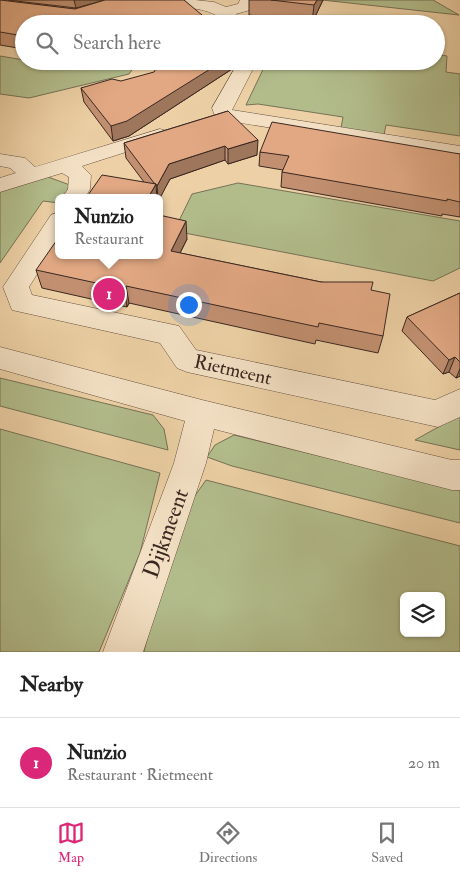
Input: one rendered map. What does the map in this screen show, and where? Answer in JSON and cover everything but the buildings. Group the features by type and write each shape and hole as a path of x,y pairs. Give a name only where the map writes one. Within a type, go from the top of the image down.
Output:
{"street":[{"path":"156,0 214,7 228,15"},
{"path":"224,12 244,7 248,0"},
{"path":"224,115 222,108 243,70"},
{"path":"0,185 224,115 460,152"},
{"path":"0,160 17,163 32,175"},
{"path":"66,165 80,175 79,188 75,194"},
{"name":"Rietmeent","path":"55,226 16,287 21,303 169,334 188,360 438,414 460,402"},
{"path":"0,358 202,413 452,475 460,475"},
{"name":"Dijkmeent","path":"123,652 190,463 202,413"}],"green space":[{"path":"322,0 433,0 459,15"},
{"path":"0,56 15,58 15,70 132,70 129,74 29,98 0,94"},
{"path":"445,56 447,56 446,72 460,74 460,136 386,125 384,135 341,128 343,117 258,104 246,105 263,70 445,70"},
{"path":"48,177 70,185 65,194 55,194 55,202 43,201 0,263 0,192"},
{"path":"238,183 460,221 460,268 433,281 174,231 192,194"},
{"path":"0,378 153,415 164,429 168,450 0,406"},
{"path":"460,415 460,450 415,440"},
{"path":"0,429 160,473 140,553 99,652 0,652"},
{"path":"234,435 426,482 460,488 460,523 232,466 207,457 215,445"},
{"path":"206,480 460,546 460,652 144,652 151,621 192,500"}],"place":[{"name":"Nunzio","path":"109,294"}]}
